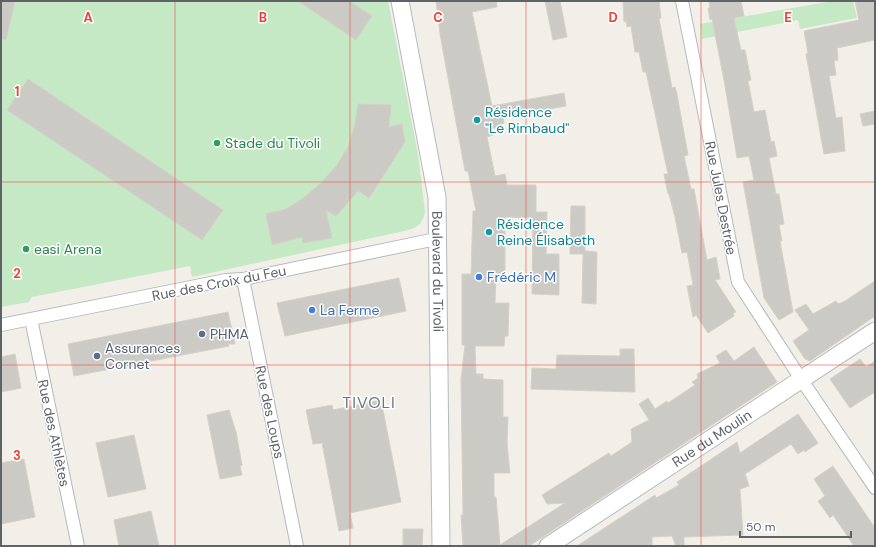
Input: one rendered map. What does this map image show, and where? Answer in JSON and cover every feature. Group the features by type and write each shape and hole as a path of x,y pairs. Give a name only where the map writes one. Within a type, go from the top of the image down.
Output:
{"street":[{"name":"Boulevard du Tivoli","path":"400,1 437,197 436,239 441,546"},
{"name":"Rue Jules Destrée","path":"682,1 738,282 801,379 875,488"},
{"name":"Rue des Croix du Feu","path":"1,325 226,280 243,279 436,239"},
{"name":"Rue des Loups","path":"243,279 297,546"},
{"name":"Rue des Athlètes","path":"31,319 78,546"},
{"name":"Rue du Moulin","path":"548,546 875,331"}],"green space":[{"name":"Stade du Tivoli","path":"1,1 388,1 418,154 425,212 422,220 416,227 404,231 192,277 190,266 32,297 29,302 1,307"},
{"path":"833,1 853,1 857,18 800,29 798,20 702,39 700,24"}],"building":[{"path":"1,1 15,1 6,40 1,39"},
{"path":"298,1 349,1 372,16 356,40"},
{"path":"436,1 496,1 497,7 472,12 492,106 564,93 566,106 503,117 504,123 501,124 501,126 492,129 493,135 487,137 495,176 505,174 507,185 536,185 536,212 547,212 546,254 559,254 559,295 532,294 533,218 505,217 505,277 496,277 495,303 509,303 508,336 505,336 504,346 475,346 476,374 483,374 483,379 503,380 503,417 508,417 507,443 510,473 494,473 494,497 496,497 500,545 565,503 547,504 542,495 609,453 611,456 632,442 631,429 649,420 639,404 648,398 655,409 667,401 668,403 695,385 692,382 698,378 697,374 720,363 716,356 726,350 734,361 754,347 777,382 529,546 463,546 461,515 463,515 461,379 465,345 462,345 462,274 471,274 473,211 476,211 468,171 465,171 440,34"},
{"path":"545,1 560,1 567,37 553,40"},
{"path":"623,1 659,1 661,18 659,19 672,88 675,87 677,94 688,155 684,156 691,189 694,189 707,260 716,257 720,279 715,280 736,312 733,313 734,316 708,333 696,315 693,317 687,286 693,285 687,252 682,253 664,174 668,174 646,72 643,72 639,52 635,52 631,26 627,27 626,21 624,22"},
{"path":"709,1 741,1 744,16 734,18 741,50 745,50 751,80 748,81 754,112 765,110 771,142 774,141 777,156 769,158 776,194 779,194 784,224 779,225 782,241 780,241 793,312 779,320 764,298 743,182 754,180 749,156 737,158 712,19 710,20 708,8 710,8"},
{"path":"855,1 874,1 875,40 837,48 838,60 834,61 836,75 829,76 836,118 842,117 845,151 824,154 806,54 808,53 804,31 859,20"},
{"path":"28,79 223,210 202,240 7,110"},
{"path":"358,104 391,105 389,127 402,124 405,142 369,198 358,191 336,216 326,210 332,238 303,243 302,237 272,245 266,214 286,209 302,199 321,183 337,165 348,147 355,124"},
{"path":"875,111 875,124 863,126 860,114"},
{"path":"571,206 585,206 585,251 597,252 596,304 582,303 583,254 570,254"},
{"path":"399,278 406,311 285,336 277,303"},
{"path":"875,281 875,316 810,361 805,359 793,341 809,330 795,310 806,304 813,314 836,301 838,304 845,301"},
{"path":"228,312 235,344 228,344 229,346 74,376 68,344"},
{"path":"620,349 634,349 635,392 531,389 532,368 556,369 557,355 620,356"},
{"path":"15,354 21,388 1,392 1,357"},
{"path":"860,359 866,367 875,361 875,392 850,408 830,379"},
{"path":"381,400 401,502 350,513 353,528 339,531 322,443 313,444 306,410 332,405 333,410"},
{"path":"229,410 236,432 242,465 240,466 242,475 220,479 207,415"},
{"path":"798,414 818,443 805,452 804,450 798,454 791,444 745,474 749,486 740,489 743,535 684,537 684,546 676,546 672,536 652,537 652,546 577,546 655,495 656,498 679,485 677,482 737,442 740,453"},
{"path":"134,435 146,489 108,497 96,443"},
{"path":"24,459 35,517 1,524 1,463"},
{"path":"833,466 875,528 875,546 854,546 833,515 830,518 818,501 825,496 814,479"},
{"path":"151,511 159,546 119,546 114,520"},
{"path":"403,529 423,529 422,546 403,546"}],"place":[{"name":"Résidence \"Le Rimbaud\"","path":"477,120"},
{"name":"Stade du Tivoli","path":"217,143"},
{"name":"Résidence Reine Élisabeth","path":"489,232"},
{"name":"easi Arena","path":"26,249"},
{"name":"Frédéric M","path":"479,277"},
{"name":"La Ferme","path":"312,310"},
{"name":"PHMA","path":"202,334"},
{"name":"Assurances Cornet","path":"97,356"}],"district":[{"name":"TIVOLI","path":"369,402"}]}
